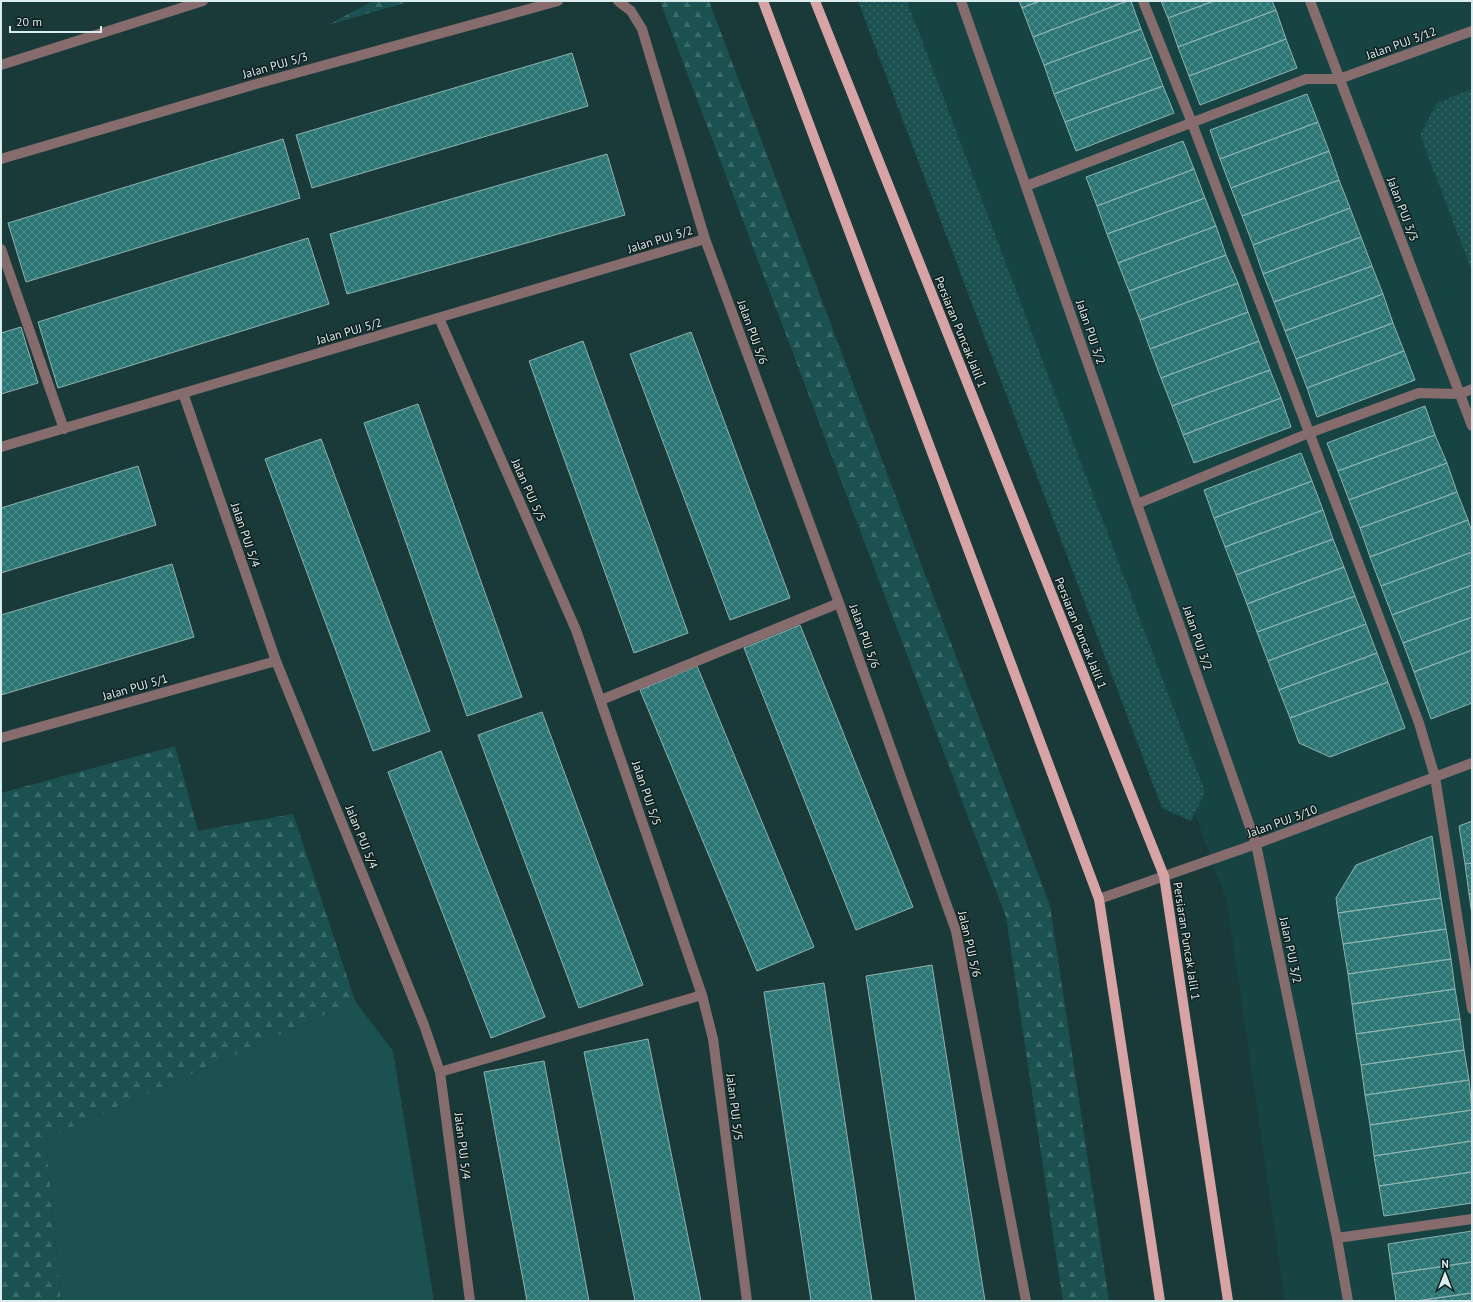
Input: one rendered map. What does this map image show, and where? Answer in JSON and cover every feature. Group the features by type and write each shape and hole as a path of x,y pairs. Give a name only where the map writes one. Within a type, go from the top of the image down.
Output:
{"main road":[{"path":"763,1 1099,899 1160,1301"},
{"name":"Persiaran Puncak Jalil 1","path":"815,1 1164,876 1228,1301"}],"street":[{"path":"1,65 203,1"},
{"name":"Jalan PUJ 5/3","path":"1,159 256,84 558,1"},
{"name":"Jalan PUJ 5/6","path":"618,1 632,11 642,29 704,239 839,603 956,930 1026,1301"},
{"name":"Jalan PUJ 3/2","path":"961,1 1256,844 1338,1238 1348,1301"},
{"path":"1143,1 1192,123 1419,723 1435,777 1472,1009"},
{"name":"Jalan PUJ 3/3","path":"1310,1 1472,426"},
{"name":"Jalan PUJ 3/12","path":"1026,186 1306,79 1340,79 1472,31"},
{"name":"Jalan PUJ 5/2","path":"1,447 704,239"},
{"path":"1,249 64,429"},
{"name":"Jalan PUJ 5/5","path":"439,318 576,630 702,995 713,1038 747,1301"},
{"path":"1137,504 1309,433 1419,393 1460,394 1472,389"},
{"name":"Jalan PUJ 5/4","path":"183,393 276,661 424,1025 440,1072 470,1301"},
{"path":"600,700 839,603"},
{"name":"Jalan PUJ 5/1","path":"1,738 276,661"},
{"name":"Jalan PUJ 3/10","path":"1099,899 1256,844 1472,763"},
{"path":"440,1072 702,995"},
{"path":"1338,1238 1472,1219"}],"shaded area":[{"path":"901,1 1472,1 1472,1301 1285,1301 1227,902"}],"green space":[{"path":"373,1 411,1 328,25"},
{"path":"660,1 709,1 1050,906 1109,1301 1063,1301 1006,917"},
{"path":"858,1 907,1 1205,792 1191,821 1162,808"},
{"path":"1472,89 1472,271 1420,135 1437,103"},
{"path":"175,746 198,831 293,814 355,1001 46,1139 61,1301 1,1301 1,793"},
{"path":"355,1001 393,1051 434,1301 61,1301 46,1139"}],"building":[{"path":"1019,1 1040,1 1022,8"},
{"path":"1040,1 1127,1 1033,37 1022,8"},
{"path":"1127,1 1131,1 1141,29 1044,65 1033,37"},
{"path":"1161,1 1214,1 1168,18"},
{"path":"1214,1 1272,1 1276,10 1178,47 1168,18"},
{"path":"1276,10 1286,39 1189,76 1178,47"},
{"path":"1141,29 1152,57 1054,94 1044,65"},
{"path":"1286,39 1297,68 1200,105 1189,76"},
{"path":"572,53 588,106 312,188 296,135"},
{"path":"1152,57 1163,86 1065,122 1054,94"},
{"path":"1163,86 1174,113 1076,151 1065,122"},
{"path":"1307,94 1318,122 1220,159 1210,130"},
{"path":"1318,122 1329,151 1231,188 1220,159"},
{"path":"283,139 300,198 26,282 8,223"},
{"path":"1183,141 1194,169 1097,206 1086,177"},
{"path":"1329,151 1339,180 1242,216 1231,188"},
{"path":"607,154 625,215 347,294 330,234"},
{"path":"1194,169 1205,198 1107,234 1097,206"},
{"path":"1339,180 1350,208 1253,245 1242,216"},
{"path":"1205,198 1216,226 1118,263 1107,234"},
{"path":"1350,208 1361,237 1263,274 1253,245"},
{"path":"1216,226 1226,255 1129,291 1118,263"},
{"path":"1361,237 1372,266 1274,302 1263,274"},
{"path":"308,238 329,304 58,388 38,322"},
{"path":"1226,255 1238,283 1140,320 1129,291"},
{"path":"1372,266 1383,294 1285,331 1274,302"},
{"path":"1238,283 1248,312 1150,349 1140,320"},
{"path":"1383,294 1393,323 1296,359 1285,331"},
{"path":"1248,312 1259,341 1161,378 1150,349"},
{"path":"1393,323 1404,351 1307,388 1296,359"},
{"path":"21,327 38,383 1,394 1,333"},
{"path":"691,332 790,598 730,620 630,354"},
{"path":"583,341 688,633 634,653 529,361"},
{"path":"1259,341 1270,370 1172,406 1161,378"},
{"path":"1404,351 1415,380 1317,417 1307,388"},
{"path":"1270,370 1281,398 1183,435 1172,406"},
{"path":"1281,398 1291,427 1194,463 1183,435"},
{"path":"418,404 522,697 467,716 364,423"},
{"path":"1425,406 1435,435 1338,471 1327,443"},
{"path":"1435,435 1447,463 1349,500 1338,471"},
{"path":"321,439 430,731 373,751 265,459"},
{"path":"1301,453 1312,481 1214,518 1204,490"},
{"path":"1447,463 1457,492 1360,528 1349,500"},
{"path":"138,466 156,525 1,573 1,508"},
{"path":"1312,481 1323,510 1225,547 1214,518"},
{"path":"1457,492 1468,520 1370,557 1360,528"},
{"path":"1323,510 1333,539 1236,575 1225,547"},
{"path":"1468,520 1472,532 1472,552 1381,586 1370,557"},
{"path":"1333,539 1344,567 1247,604 1236,575"},
{"path":"1472,552 1472,585 1392,615 1381,586"},
{"path":"172,564 194,637 1,695 1,615"},
{"path":"1344,567 1355,596 1257,632 1247,604"},
{"path":"1472,585 1472,617 1403,643 1392,615"},
{"path":"1355,596 1366,624 1268,661 1257,632"},
{"path":"1472,617 1472,650 1414,672 1403,643"},
{"path":"1366,624 1377,653 1279,690 1268,661"},
{"path":"800,625 913,907 856,930 744,648"},
{"path":"1472,650 1472,703 1431,719 1414,672"},
{"path":"1377,653 1388,682 1290,718 1279,690"},
{"path":"697,666 814,947 757,971 640,690"},
{"path":"1388,682 1405,728 1330,757 1299,743 1290,718"},
{"path":"542,712 643,985 579,1008 478,735"},
{"path":"441,751 545,1017 491,1038 388,772"},
{"path":"1472,821 1472,863 1465,864 1459,826"},
{"path":"1432,836 1441,898 1338,913 1336,898 1356,865"},
{"path":"1472,863 1472,894 1469,894 1465,864"},
{"path":"1469,894 1472,894 1472,915"},
{"path":"1441,898 1446,929 1343,944 1338,913"},
{"path":"1446,929 1451,959 1348,974 1343,944"},
{"path":"1451,959 1455,989 1352,1004 1348,974"},
{"path":"932,965 985,1301 916,1301 866,976"},
{"path":"824,983 872,1301 811,1301 764,992"},
{"path":"1455,989 1460,1019 1356,1034 1352,1004"},
{"path":"1460,1019 1464,1050 1361,1065 1356,1034"},
{"path":"648,1039 701,1301 635,1301 584,1052"},
{"path":"1464,1050 1469,1080 1365,1095 1361,1065"},
{"path":"544,1061 589,1301 527,1301 484,1072"},
{"path":"1469,1080 1472,1110 1370,1125 1365,1095"},
{"path":"1472,1110 1472,1141 1374,1156 1370,1125"},
{"path":"1472,1141 1472,1172 1379,1186 1374,1156"},
{"path":"1472,1172 1472,1203 1384,1216 1379,1186"},
{"path":"1472,1231 1472,1262 1392,1274 1388,1244"},
{"path":"1472,1262 1472,1293 1416,1301 1396,1301 1392,1274"},
{"path":"1472,1293 1472,1301 1416,1301"}]}
